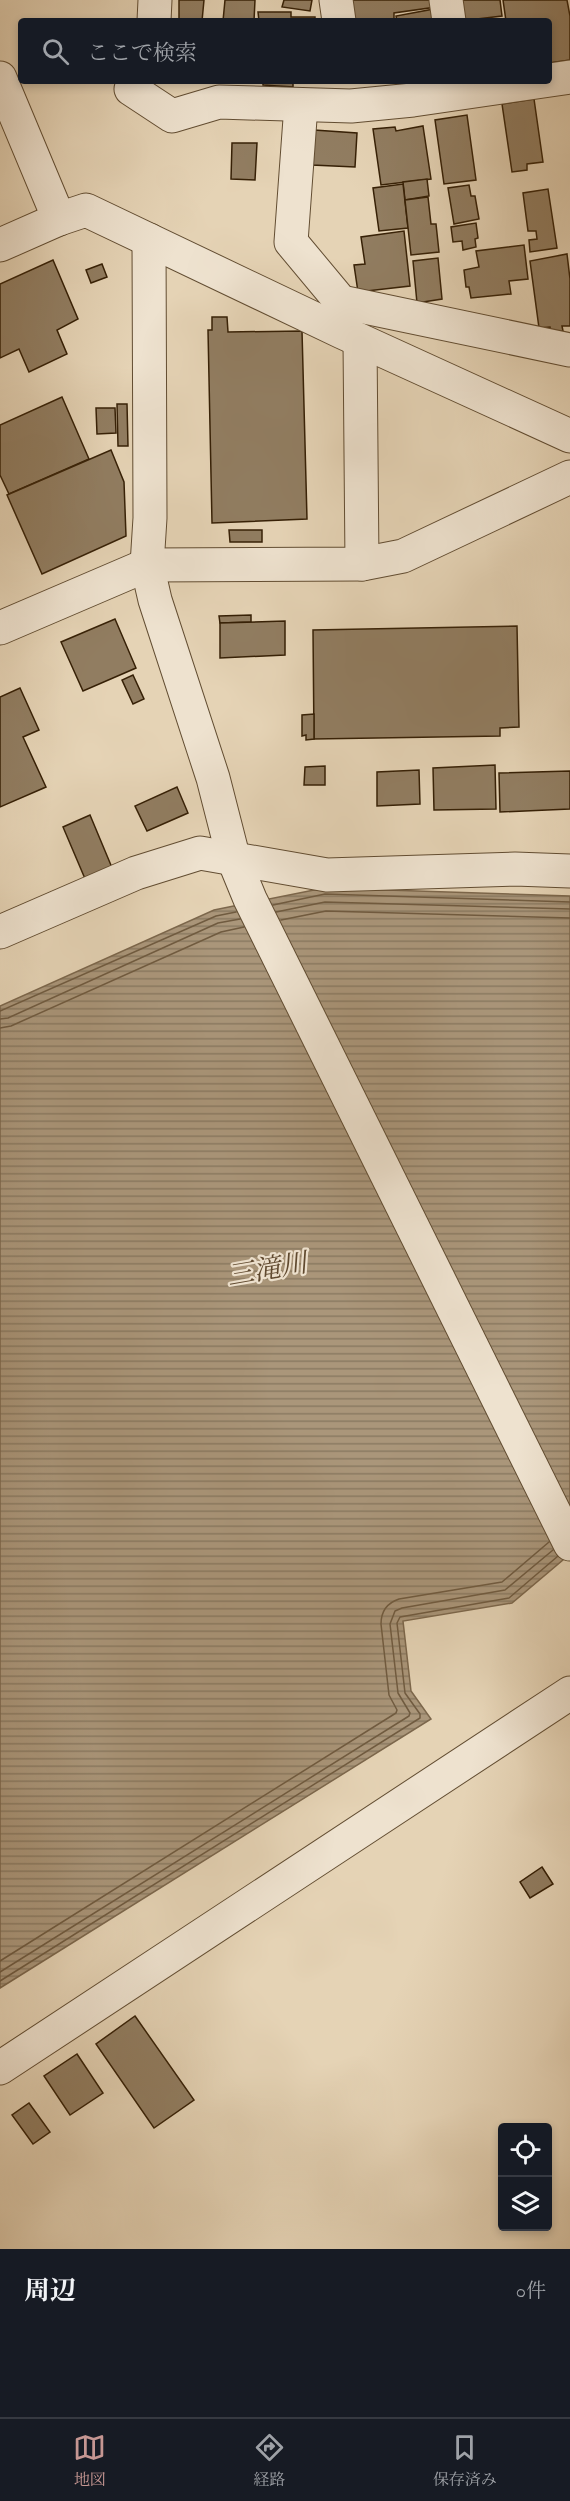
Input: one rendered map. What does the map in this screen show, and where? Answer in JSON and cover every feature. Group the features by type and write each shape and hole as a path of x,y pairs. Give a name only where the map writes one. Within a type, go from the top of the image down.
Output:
{"street":[{"path":"154,18 155,0"},
{"path":"336,0 339,18"},
{"path":"446,0 449,18"},
{"path":"552,79 570,77"},
{"path":"0,78 59,219"},
{"path":"133,84 131,89 172,116 219,102 301,105 349,93 492,84"},
{"path":"301,105 291,242 342,302 570,350"},
{"path":"0,245 59,219 86,210 360,341 570,436"},
{"path":"149,240 150,518 147,565 155,600 213,778 239,872 570,1544"},
{"path":"360,341 362,564"},
{"path":"0,628 147,565 362,564 403,556 570,477"},
{"path":"0,932 135,873 200,853 239,872 327,875 515,869 570,871"},
{"path":"0,2068 570,1693"}],"water":[{"name":"三滝川","path":"324,888 570,896 570,1554 512,1603 403,1621 411,1691 431,1719 0,1988 0,1006 214,910"}],"building":[{"path":"179,0 204,0 202,18 179,18"},
{"path":"225,0 255,0 254,18 223,18"},
{"path":"284,0 312,0 310,11 282,7"},
{"path":"349,0 435,0 436,7 394,13 394,18 352,18"},
{"path":"458,0 500,0 502,16 460,18"},
{"path":"503,0 567,0 570,16 570,60 552,63 552,18 506,18"},
{"path":"434,9 436,18 396,18 396,16"},
{"path":"258,12 291,12 291,17 315,17 315,18 259,18"},
{"path":"293,84 293,87 263,85"},
{"path":"534,99 543,162 527,164 527,170 512,172 502,104"},
{"path":"467,115 476,180 444,184 435,120"},
{"path":"423,126 431,179 381,185 373,129 395,127 396,131"},
{"path":"314,130 357,133 355,167 312,165"},
{"path":"232,143 257,143 255,180 231,179"},
{"path":"427,179 429,196 405,200 403,182"},
{"path":"403,184 408,228 379,231 373,188"},
{"path":"469,185 471,196 475,196 479,219 454,224 448,188"},
{"path":"548,189 557,248 530,252 529,240 537,239 536,231 528,231 523,193"},
{"path":"428,197 431,224 436,224 439,252 411,255 405,200"},
{"path":"476,223 478,238 475,239 476,247 463,250 462,241 453,242 451,227"},
{"path":"404,231 410,286 358,292 354,265 365,264 361,237"},
{"path":"524,245 528,279 509,281 511,294 471,298 469,287 466,287 464,270 479,267 476,251"},
{"path":"567,254 570,279 570,326 562,326 563,331 551,333 550,327 539,328 530,261"},
{"path":"438,258 442,299 417,303 413,261"},
{"path":"53,260 78,319 57,330 67,354 29,372 19,349 0,358 0,284"},
{"path":"102,264 107,277 91,283 86,270"},
{"path":"212,317 227,317 228,332 302,331 307,519 212,523 208,330 212,330"},
{"path":"62,397 89,459 9,494 0,475 0,425"},
{"path":"117,404 127,404 128,446 118,446"},
{"path":"96,408 115,408 116,433 97,434"},
{"path":"111,450 124,482 126,536 42,574 7,495"},
{"path":"229,530 262,530 262,542 230,542"},
{"path":"251,615 251,622 220,623 219,616"},
{"path":"115,619 136,668 83,691 61,642"},
{"path":"285,621 285,655 220,658 220,623"},
{"path":"517,626 519,727 500,728 500,736 314,739 313,630"},
{"path":"133,675 144,699 133,704 122,680"},
{"path":"20,688 39,730 23,737 46,787 0,807 0,697"},
{"path":"314,714 314,739 306,740 306,735 302,736 302,715"},
{"path":"495,765 496,809 434,810 433,768"},
{"path":"325,766 325,785 304,785 305,767"},
{"path":"419,770 420,804 377,806 377,772"},
{"path":"570,771 570,809 500,812 499,773"},
{"path":"177,787 188,813 147,831 135,806"},
{"path":"90,815 113,870 86,881 63,827"},
{"path":"542,1867 553,1884 530,1898 520,1882"},
{"path":"135,2016 194,2100 154,2128 96,2044"},
{"path":"77,2054 103,2093 70,2115 44,2076"},
{"path":"29,2103 50,2132 33,2144 12,2115"}]}
